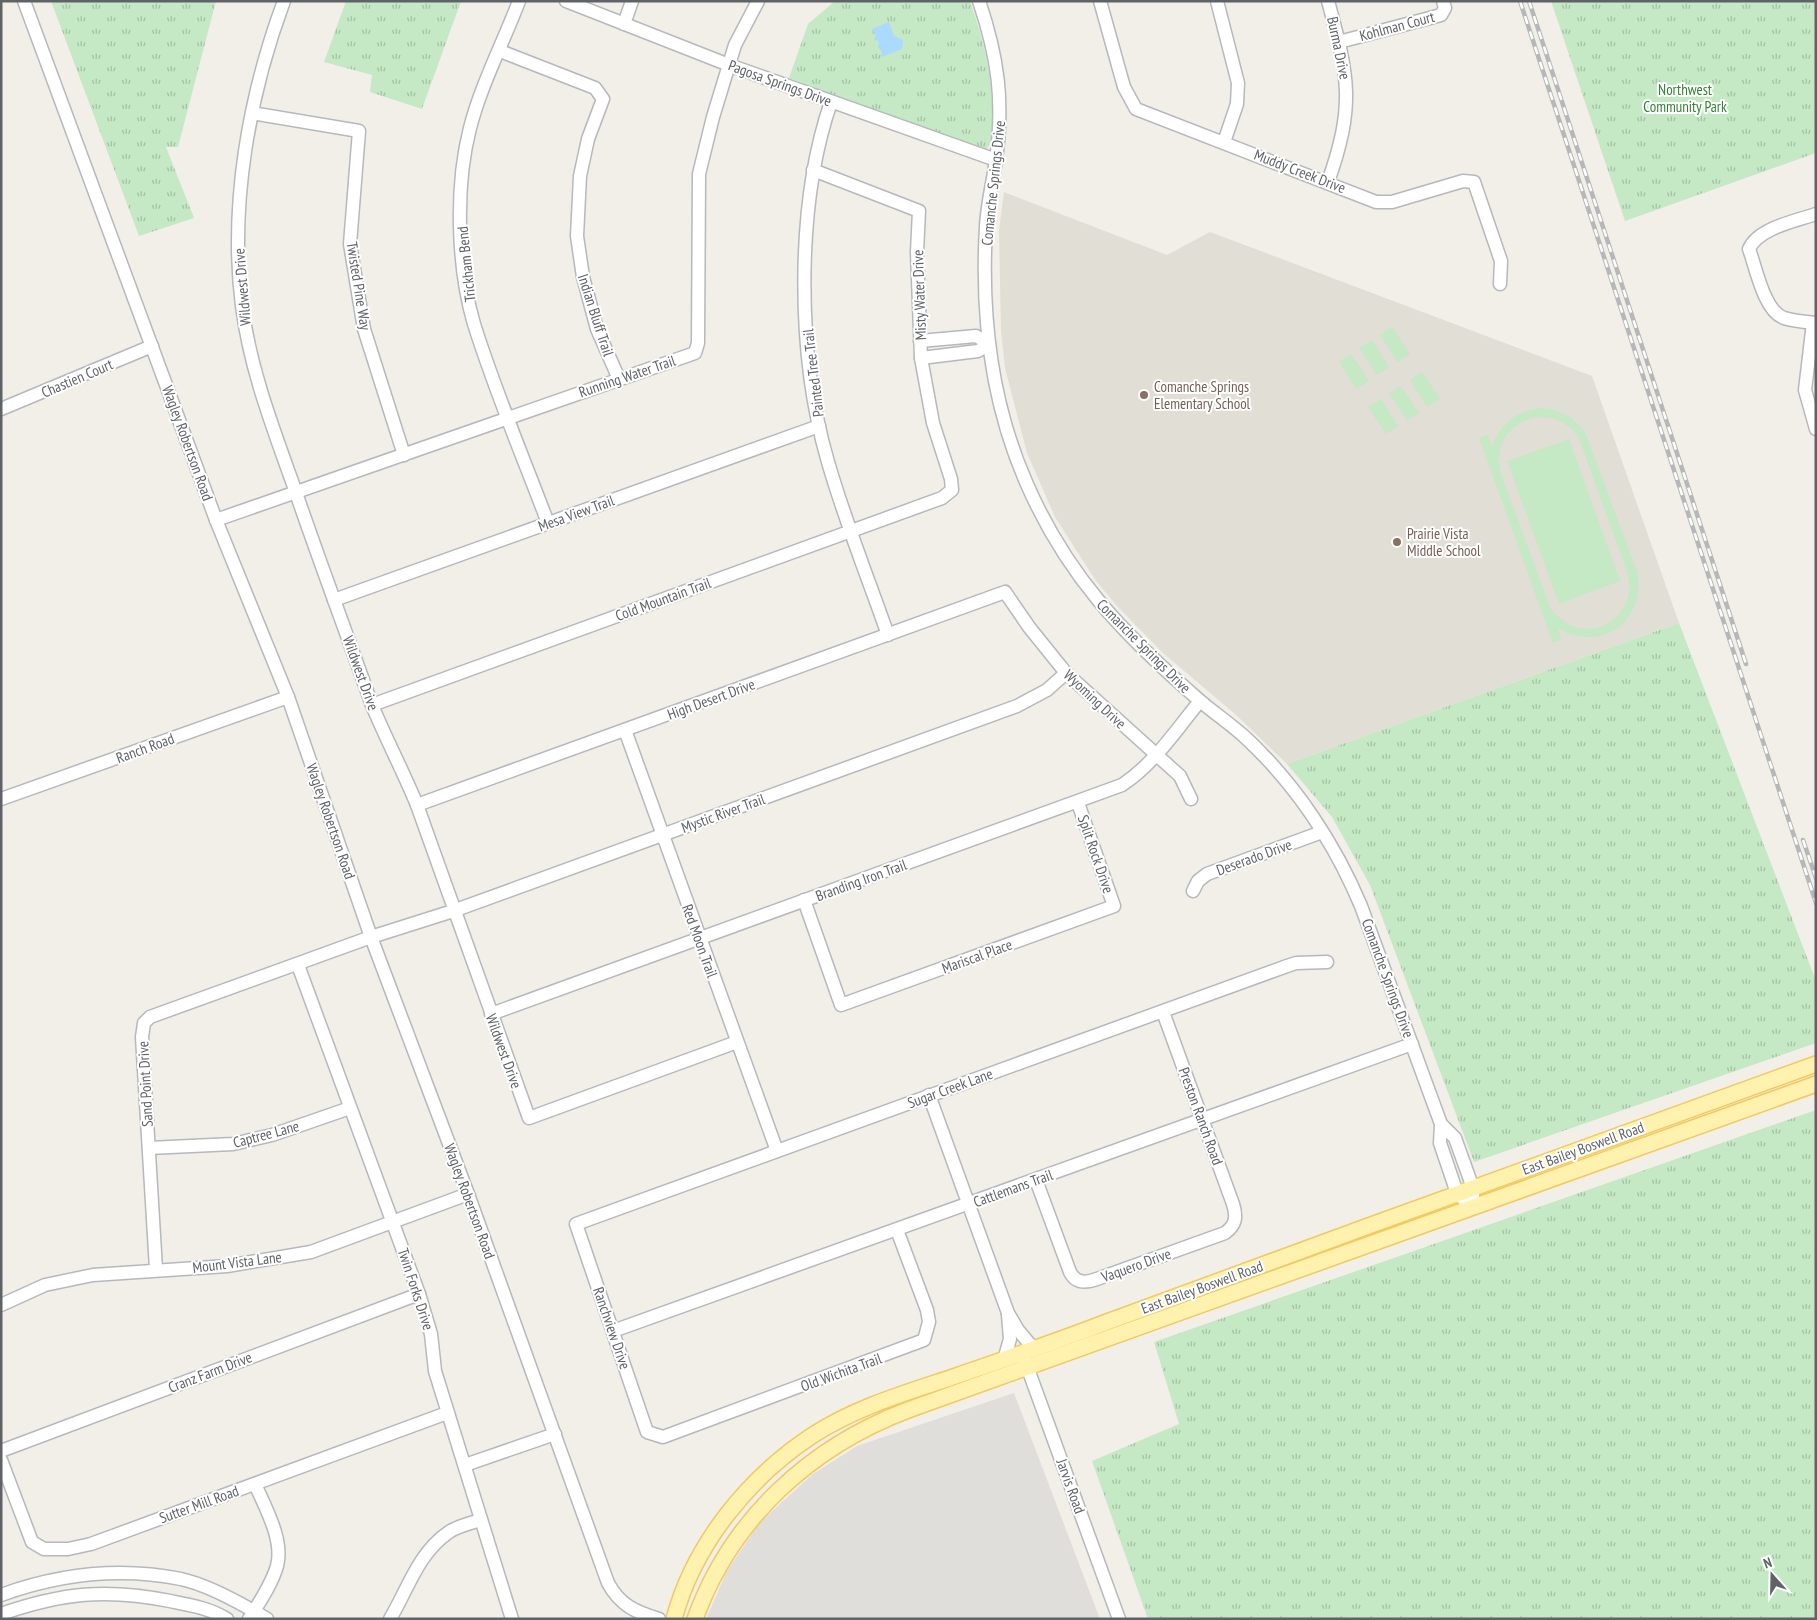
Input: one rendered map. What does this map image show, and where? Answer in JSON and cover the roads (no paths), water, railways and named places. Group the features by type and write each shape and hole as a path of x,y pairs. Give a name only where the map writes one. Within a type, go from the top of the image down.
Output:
{"main road":[{"name":"East Bailey Boswell Road","path":"695,1619 714,1577 743,1530 769,1499 814,1460 847,1438 882,1420 1028,1357 1457,1193 1816,1064"},
{"name":"East Bailey Boswell Road","path":"674,1619 681,1593 708,1540 749,1490 798,1446 832,1423 870,1406 1004,1360 1028,1357 1472,1208 1816,1084"},
{"path":"1661,1120 1667,1138"}],"street":[{"name":"Wagley Robertson Road","path":"24,1 216,520 288,696 371,937 468,1194 608,1583 623,1604 639,1614 658,1619"},
{"name":"Wildwest Drive","path":"284,1 267,50 252,113 241,177 238,269 242,307 255,374 372,705 386,739 399,761 417,805 453,911 529,1118 737,1042"},
{"name":"Trickham Bend","path":"520,1 480,95 470,129 462,191 462,242 465,281 474,323 548,523"},
{"name":"Pagosa Springs Drive","path":"566,1 729,65 996,160"},
{"path":"624,24 632,1"},
{"name":"Running Water Trail","path":"216,520 296,494 508,417 696,353 698,343 699,174 735,45 758,1"},
{"name":"Comanche Springs Drive","path":"979,1 992,42 1000,84 1001,113 985,237 989,344 1000,410 1013,450 1056,544 1088,589 1116,622 1200,701 1258,750 1297,794 1322,832 1352,882 1362,906 1441,1124 1440,1143 1457,1193 1472,1208"},
{"name":"Muddy Creek Drive","path":"1100,1 1124,87 1136,110 1224,142 1376,202 1392,202 1463,180 1474,182 1501,261 1500,284"},
{"path":"1217,1 1238,83 1237,104 1224,142"},
{"name":"Burma Drive","path":"1328,1 1345,65 1347,100 1343,134 1328,182"},
{"name":"Kohlman Court","path":"1339,42 1441,15 1445,8 1444,1"},
{"name":"Indian Bluff Trail","path":"500,50 595,88 603,99 588,140 580,176 577,236 582,277 598,329 618,379"},
{"name":"Painted Tree Trail","path":"831,102 821,131 808,201 806,313 809,361 819,426 828,462 888,635"},
{"name":"Twisted Pine Way","path":"252,113 360,131 350,244 364,329 404,455"},
{"name":"Misty Water Drive","path":"813,170 919,211 917,252 921,358 933,423 951,479 952,490"},
{"path":"1816,214 1763,234 1752,242 1749,249 1768,304 1775,313 1784,318 1814,323 1805,390 1816,429"},
{"path":"920,341 976,336 989,344 978,351 921,358"},
{"name":"Chastien Court","path":"1,409 152,346"},
{"name":"Mesa View Trail","path":"334,600 819,426"},
{"name":"Cold Mountain Trail","path":"372,705 942,498 952,490"},
{"name":"High Desert Drive","path":"417,805 1005,592"},
{"name":"Wyoming Drive","path":"1005,592 1066,673 1180,776 1191,799"},
{"name":"Mystic River Trail","path":"371,937 453,911 1017,706 1048,690 1066,673"},
{"name":"Ranch Road","path":"1,799 288,696"},
{"name":"Branding Iron Trail","path":"491,1014 1122,785 1134,778 1156,755 1200,701"},
{"name":"Red Moon Trail","path":"625,730 777,1151"},
{"name":"Split Rock Drive","path":"1078,802 1114,906"},
{"name":"Deserado Drive","path":"1193,891 1198,881 1207,874 1322,832"},
{"name":"Mariscal Place","path":"804,900 841,1005 1114,906"},
{"name":"Sand Point Drive","path":"156,1269 142,1037 144,1023 150,1017 371,937"},
{"name":"Sugar Creek Lane","path":"576,1224 1287,966 1296,963 1327,962"},
{"name":"Twin Forks Drive","path":"298,965 419,1294 431,1334 435,1372 512,1619"},
{"name":"Preston Ranch Road","path":"1163,1012 1233,1204 1235,1222"},
{"name":"Cattlemans Trail","path":"613,1331 1412,1044"},
{"path":"929,1095 1008,1313 1018,1330 1028,1357"},
{"name":"Captree Lane","path":"149,1148 233,1144 272,1134 350,1108"},
{"name":"Comanche Springs Drive","path":"1441,1124 1455,1138 1473,1188 1472,1208"},
{"name":"Vaquero Drive","path":"1036,1180 1070,1272 1073,1278 1080,1281 1088,1282 1225,1234 1235,1222"},
{"name":"Mount Vista Lane","path":"1,1305 46,1285 93,1275 156,1269 227,1266 311,1252 468,1194"},
{"name":"Ranchview Drive","path":"576,1224 648,1432"},
{"name":"Old Wichita Trail","path":"648,1432 663,1437 916,1345 924,1340 930,1322 897,1230"},
{"name":"Cranz Farm Drive","path":"1,1451 419,1294"},
{"path":"1004,1360 1010,1339 1008,1313"},
{"name":"Jarvis Road","path":"1028,1357 1119,1619"},
{"name":"Sutter Mill Road","path":"1,1460 32,1542 44,1549 68,1549 91,1544 447,1413"},
{"path":"464,1465 554,1434"},
{"path":"251,1615 277,1566 278,1550 273,1529 255,1484"},
{"path":"390,1619 405,1594 419,1563 430,1548 449,1532 481,1520"},
{"path":"1,1595 33,1584 108,1572 182,1579 239,1602 251,1615 268,1619"},
{"path":"75,1576 76,1595"},
{"path":"1,1614 58,1597 103,1593 138,1594 210,1609 227,1619"}],"water":[{"path":"889,22 894,36 903,40 902,49 882,57 881,50 878,48 879,41 874,40 876,35 872,31 874,28"}],"railway":[{"path":"1520,1 1816,903"},
{"path":"1529,1 1746,664"},
{"path":"1803,840 1816,878"}],"place":[{"name":"Comanche Springs Elementary School","path":"1144,395"},
{"name":"Prairie Vista Middle School","path":"1397,542"}],"park label":[{"name":"Northwest Community Park","path":"1685,98"}]}
